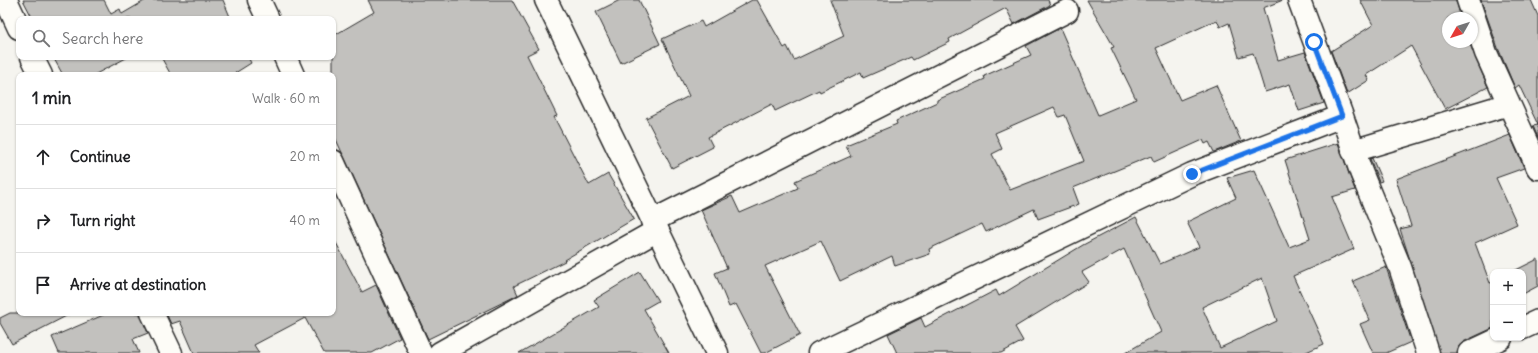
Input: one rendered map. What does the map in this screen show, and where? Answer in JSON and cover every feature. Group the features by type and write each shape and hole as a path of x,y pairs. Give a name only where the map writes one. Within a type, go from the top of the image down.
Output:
{"street":[{"path":"6,0 16,22"},
{"path":"259,0 267,16"},
{"path":"546,0 654,226 717,353"},
{"path":"1299,0 1342,116 1353,151 1400,267 1428,353"},
{"path":"1468,0 1486,53 1538,168"},
{"path":"440,353 654,226 1067,11"},
{"path":"34,60 40,72"},
{"path":"286,60 292,72"},
{"path":"1353,151 1509,104"},
{"path":"819,353 1192,174 1342,116"},
{"path":"336,168 421,353"},
{"path":"153,316 171,353"},
{"path":"1526,327 1538,321"},
{"path":"1469,353 1495,341"}],"building":[{"path":"23,0 104,0 111,14 120,9 122,14 146,0 223,0 230,16 31,16"},
{"path":"368,0 512,0 539,49 527,55 557,116 554,117 589,185 608,174 634,219 564,260 565,261 514,286 518,295 428,339 336,140 336,72 333,72 333,60 336,60 336,34 374,12"},
{"path":"620,0 639,0 660,44 621,63 596,12"},
{"path":"752,0 757,0 784,48 787,46 794,60 844,36 830,0 1048,0 1050,5 1014,24 1006,8 949,39 950,42 913,60 911,57 863,78 861,72 820,92 819,90 775,111 772,104 708,137 713,147 672,168 646,118 689,96 662,39 701,21 704,27"},
{"path":"1087,0 1283,0 1263,8 1278,60 1305,52 1324,103 1299,111 1290,84 1265,92 1253,53 1239,57 1229,23 1220,27 1217,20 1156,48 1180,100 1216,85 1241,141 1214,152 1209,142 1205,144 1203,140 1154,162 1151,156 1073,188 1079,204 1038,219 1034,209 986,232 982,224 929,249 930,254 895,266 892,256 840,281 821,241 765,266 800,335 765,353 761,353 736,304 729,307 715,273 727,268 701,210 732,196 740,213 798,188 795,181 851,156 846,145 897,124 896,121 937,102 937,100 985,79 984,76 1031,55 1026,46 1060,28 1098,115 1136,99 1111,48 1114,47","holes":["1054,107 1059,117 1065,115 1084,161 1010,190 992,154 1002,149 995,133"]},
{"path":"1360,0 1456,0 1459,12 1442,12 1442,48 1472,48 1488,87 1445,109 1411,46 1366,75 1369,80 1347,94 1331,51 1373,25"},
{"path":"1481,0 1531,0 1538,16 1538,125 1519,85 1515,88 1498,48"},
{"path":"55,60 122,60 100,72 61,72"},
{"path":"163,60 250,60 251,63 237,72 169,72"},
{"path":"1538,125 1538,138 1533,126"},
{"path":"1510,135 1524,168 1496,178 1517,224 1475,243 1490,283 1490,329 1463,342 1459,346 1457,353 1440,353 1400,229 1411,226 1396,179"},
{"path":"1338,143 1355,190 1332,197 1354,249 1293,276 1324,344 1304,353 1125,353 1161,332 1124,249 1082,272 1089,282 1015,327 1023,341 1001,353 897,353 888,334 921,318 925,327 996,290 999,296 1083,245 1136,217 1160,264 1199,247 1187,222 1236,198 1227,178 1254,170 1289,247 1310,239 1285,160","holes":["1262,278 1277,321 1220,348 1202,307"]},
{"path":"1372,158 1382,181 1379,182 1370,159"},
{"path":"336,243 362,292 376,285 400,338 372,353 324,353 305,318 254,345 259,353 194,353 180,321 171,324 167,316 336,316"},
{"path":"1538,259 1538,286 1526,292 1526,269 1518,269"},
{"path":"1386,267 1411,342 1386,353 1373,353 1360,324 1370,320 1353,281"},
{"path":"640,272 658,301 644,309 669,353 519,353 599,307 594,300"},
{"path":"10,313 16,313 16,316 66,316 12,344 0,323 0,318"},
{"path":"101,316 141,316 148,333 133,339 139,353 59,353 52,337"}],"route":[{"path":"1192,174 1342,116 1314,42"}]}
